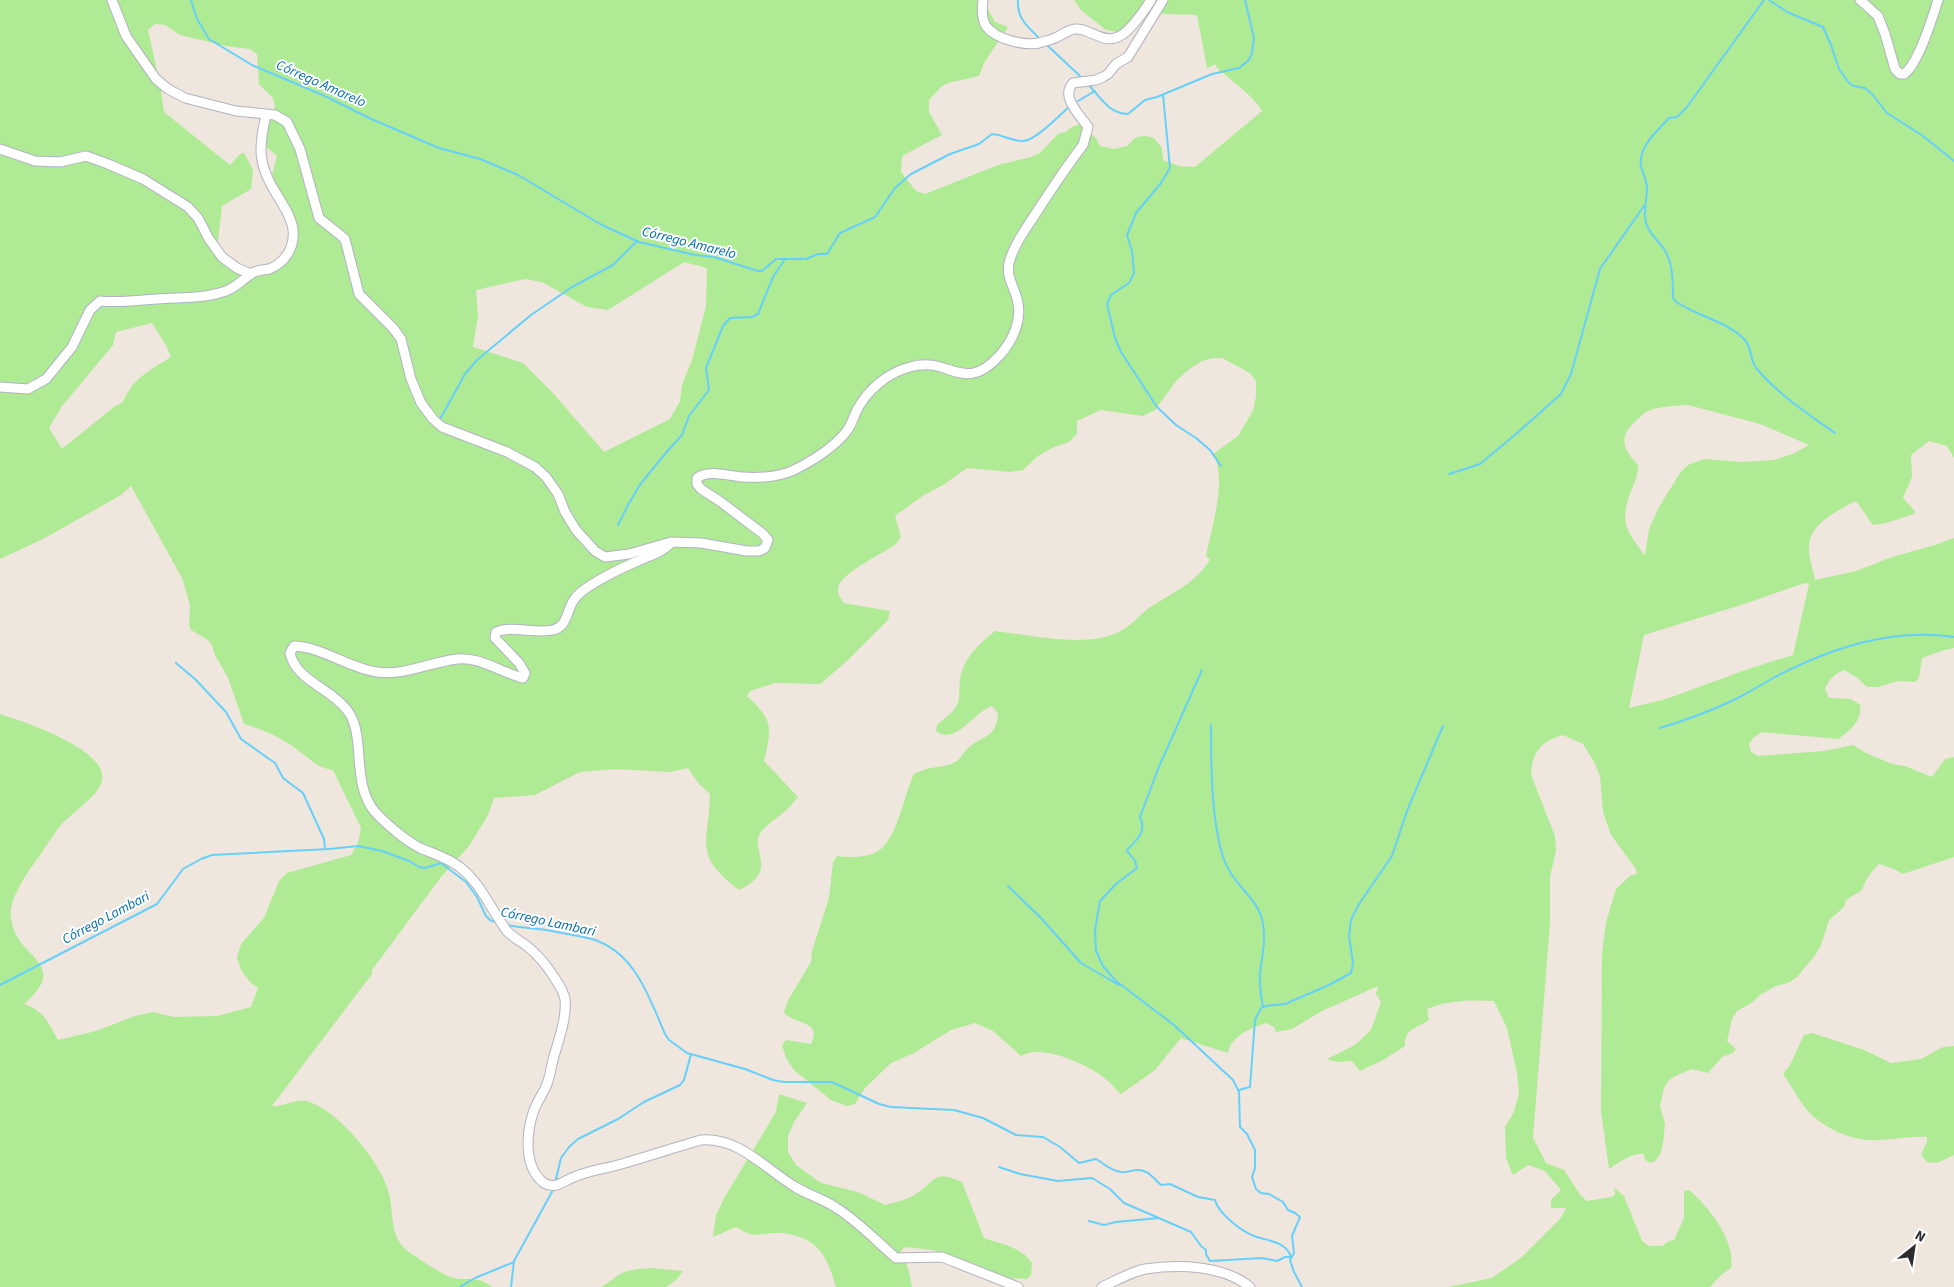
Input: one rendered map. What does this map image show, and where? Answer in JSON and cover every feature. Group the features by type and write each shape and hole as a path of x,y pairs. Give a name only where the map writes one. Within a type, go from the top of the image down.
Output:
{"street":[{"path":"112,0 126,36 156,79 168,89 185,98 236,111 275,115 287,122 300,149 319,218 345,239 359,294 393,328 401,339 411,379 420,403 433,419 452,432 490,445 535,467 546,477 558,494 565,512 576,530 595,551 605,557 629,554 672,542 701,543 747,551 759,551 765,548 768,540 763,534 701,489 697,484 697,478 703,475 719,474 762,477 792,471 814,458 844,434 863,401 878,384 893,373 911,366 926,365 973,375 982,372 1000,355 1015,332 1019,315 1018,301 1008,276 1009,264 1016,244 1083,145 1088,134 1088,127 1069,98 1069,87 1073,83 1096,80 1108,74 1116,64 1128,57 1163,0"},
{"path":"983,0 984,21 989,29 1017,42 1027,44 1058,37 1069,30 1078,29 1114,39 1121,36 1133,24 1151,0"},
{"path":"1860,0 1878,16 1895,69 1900,74 1904,74 1909,70 1927,33 1938,0"},
{"path":"0,387 28,389 46,379 72,347 90,310 100,301 113,303 212,295 240,284 251,274 280,263 288,254 293,229 283,205 269,183 262,164 260,143 266,115"},
{"path":"0,149 35,161 60,162 86,156 143,179 188,207 198,218 222,257 236,268 251,274"},
{"path":"672,542 662,552 637,561 590,586 576,597 568,611 565,622 561,626 552,630 521,631 503,628 496,632 495,638 525,673 523,678 472,661 458,659 395,673 378,672 361,668 306,647 294,646 290,653 292,663 311,681 334,697 347,709 354,720 358,765 367,799 375,811 410,841 459,866 477,882 508,933 538,956 553,976 564,996 564,1017 548,1082 532,1114 530,1129 529,1154 531,1166 543,1182 550,1186 557,1186 581,1174 701,1140 714,1139 731,1144 797,1188 834,1206 870,1232 896,1258 942,1257 1018,1287"},
{"path":"1102,1287 1144,1269 1198,1268 1240,1279 1250,1287"}],"green space":[{"path":"0,0 987,0 986,6 995,22 1008,27 984,63 979,76 948,83 941,87 929,100 929,112 942,135 902,156 901,172 916,191 925,194 998,165 1040,153 1058,134 1080,124 1096,138 1100,146 1114,149 1127,146 1136,137 1145,136 1154,138 1162,148 1163,160 1179,166 1195,167 1262,111 1248,94 1216,67 1216,64 1207,68 1197,15 1142,13 1123,33 1106,30 1082,11 1074,0 1954,0 1954,458 1947,446 1929,441 1911,455 1912,477 1903,498 1915,511 1914,514 1873,525 1856,501 1818,525 1810,540 1809,549 1815,580 1856,571 1892,557 1954,538 1954,648 1922,658 1919,678 1915,682 1898,681 1878,687 1867,687 1856,677 1844,670 1835,675 1825,689 1829,698 1851,699 1860,705 1857,721 1838,739 1762,732 1753,738 1749,744 1751,752 1758,756 1824,751 1853,745 1892,764 1905,766 1932,777 1945,759 1954,757 1954,857 1903,874 1879,864 1873,870 1862,890 1846,900 1844,907 1829,920 1816,954 1797,977 1760,995 1753,1002 1737,1011 1732,1019 1727,1041 1736,1049 1733,1053 1722,1057 1708,1073 1692,1069 1668,1081 1664,1088 1660,1106 1665,1124 1663,1143 1660,1155 1654,1162 1645,1160 1644,1154 1640,1154 1626,1158 1609,1169 1601,1111 1602,954 1606,922 1616,889 1631,875 1637,874 1636,869 1611,835 1603,812 1600,776 1583,744 1563,735 1556,737 1544,744 1533,759 1531,775 1555,836 1556,850 1550,877 1550,924 1533,1138 1546,1163 1564,1170 1581,1196 1587,1201 1612,1197 1615,1195 1614,1188 1624,1196 1642,1241 1649,1246 1662,1246 1674,1240 1684,1218 1684,1191 1689,1190 1712,1215 1725,1236 1729,1247 1731,1268 1721,1275 1710,1287 1448,1287 1492,1278 1522,1257 1561,1218 1566,1208 1551,1208 1551,1200 1561,1190 1545,1171 1528,1165 1513,1175 1506,1158 1505,1127 1514,1112 1519,1093 1517,1073 1507,1028 1494,1001 1452,1002 1427,1009 1429,1020 1409,1032 1406,1036 1405,1046 1383,1060 1360,1071 1352,1061 1337,1062 1327,1059 1355,1045 1371,1030 1381,1002 1376,994 1378,986 1322,1011 1292,1029 1276,1032 1274,1027 1266,1023 1254,1027 1237,1037 1228,1053 1181,1038 1155,1070 1121,1094 1099,1074 1077,1062 1041,1052 1021,1056 993,1031 975,1023 951,1030 914,1053 891,1063 865,1088 855,1104 847,1106 831,1100 794,1070 786,1058 782,1045 786,1040 811,1044 814,1036 813,1030 810,1027 784,1012 787,1002 811,962 812,951 829,898 833,862 837,856 854,857 873,854 882,848 888,841 897,823 914,774 925,769 945,766 957,761 968,748 992,732 995,727 998,713 992,706 958,731 951,734 943,734 936,731 937,725 951,713 958,703 960,680 964,665 973,652 995,631 1042,638 1076,640 1108,636 1126,628 1147,609 1194,579 1206,566 1210,559 1206,556 1219,490 1217,464 1213,454 1238,436 1253,411 1256,396 1256,381 1250,373 1222,358 1213,358 1202,361 1188,370 1176,381 1155,410 1143,416 1101,410 1077,421 1077,434 1069,442 1054,447 1038,456 1023,470 1010,472 967,468 895,516 901,537 896,544 848,574 842,580 838,590 844,603 890,611 888,620 847,661 820,684 775,683 750,691 747,696 762,712 768,725 769,732 764,761 798,797 789,808 761,832 758,846 761,868 751,883 739,890 714,867 706,847 710,794 699,784 688,768 670,772 615,769 580,772 535,795 494,798 488,815 469,846 441,877 372,970 372,974 272,1106 306,1101 332,1115 358,1140 380,1171 387,1185 395,1231 404,1248 453,1278 482,1281 492,1287 0,1287 0,714 64,739 81,749 94,760 102,772 101,784 98,789 58,829 24,878 11,908 12,923 16,935 43,970 43,979 37,990 24,1004 41,1014 58,1040 96,1031 135,1016 153,1012 174,1017 217,1016 251,1007 258,988 250,982 241,970 237,957 241,944 264,918 279,881 287,873 351,855 358,843 361,828 333,770 316,764 297,749 275,736 244,724 228,678 214,653 212,645 208,640 191,630 189,625 190,605 182,578 131,486 121,495 45,538 0,559","holes":["155,24 165,25 180,35 226,46 250,49 257,54 259,84 273,98 275,107 265,126 263,144 277,156 271,179 289,225 288,249 268,268 244,270 217,250 222,206 251,189 253,170 244,153 240,154 230,165 164,112 148,30","684,262 707,268 706,306 692,360 682,385 680,401 670,419 604,452 553,393 523,363 473,347 478,315 476,290 525,279 542,282 587,307 608,310","152,323 171,357 137,381 123,402 114,407 62,449 49,428 62,406 113,345 116,332","1688,405 1760,424 1809,445 1795,453 1774,460 1742,462 1704,459 1688,465 1680,473 1659,507 1649,529 1645,556 1626,526 1625,511 1636,478 1638,465 1628,453 1624,442 1627,431 1631,426 1646,412 1661,407","1805,583 1809,584 1793,655 1666,699 1629,708 1644,635"]},
{"path":"1812,1033 1864,1050 1891,1063 1921,1059 1943,1047 1954,1046 1954,1155 1937,1163 1927,1162 1921,1155 1927,1142 1927,1137 1861,1139 1835,1131 1813,1116 1804,1106 1783,1074 1790,1065 1804,1035"},
{"path":"779,1094 807,1103 794,1122 788,1136 788,1152 796,1165 821,1183 858,1192 885,1205 913,1196 936,1178 953,1178 962,1182 984,1238 1023,1253 1032,1263 1031,1275 1027,1279 1004,1278 933,1250 905,1247 900,1252 908,1268 912,1287 836,1287 824,1257 813,1244 804,1239 782,1233 750,1234 736,1227 713,1237 716,1215 776,1112"},
{"path":"651,1268 683,1271 676,1280 666,1287 601,1287 625,1272"}],"waterway":[{"name":"Córrego Amarelo","path":"191,0 197,19 209,39 252,65 439,148 480,159 518,175 600,224 639,242 695,255 714,257 758,271 762,271 776,259 806,259 818,254 827,254 840,233 875,217 895,188 911,174 950,154 979,144 992,134 1019,141 1028,140 1047,127 1070,106"},
{"path":"1018,0 1021,16 1026,25 1038,37"},
{"name":"Córrego Amarelo","path":"1089,85 1110,108 1128,114 1145,100 1157,97 1212,74 1239,68 1249,60 1254,38 1245,0"},
{"path":"1764,0 1687,107 1677,117 1669,118 1645,146 1641,159 1641,166 1647,186 1645,219 1649,230 1667,254 1671,266 1673,297 1675,301 1692,311 1719,322 1743,338 1748,345 1753,362 1765,378 1794,403 1835,433"},
{"path":"1769,0 1787,12 1823,27 1839,69 1849,83 1865,88 1887,113 1923,136 1954,161"},
{"path":"1048,46 1080,76"},
{"name":"Córrego Amarelo","path":"1078,101 1095,91"},
{"path":"1163,95 1170,168 1161,183 1136,213 1127,235 1132,251 1134,273 1129,283 1111,295 1107,304 1115,338 1121,352 1157,407 1176,425 1210,450 1221,466"},
{"path":"1449,474 1480,464 1561,394 1571,374 1600,269 1644,206"},
{"path":"439,421 465,374 477,360 531,315 572,287 613,265 637,241"},
{"path":"618,525 639,486 682,435 689,416 709,390 706,368 723,326 730,318 752,317 758,314 773,277 785,259"},
{"path":"1660,728 1719,707 1775,677 1839,649 1884,638 1907,635 1954,637"},
{"path":"176,663 195,679 226,712 241,739 275,763 283,778 303,793 324,839 325,849"},
{"path":"1202,670 1158,769 1140,817 1142,831 1127,851 1135,861 1137,868 1116,884 1100,901 1095,930 1096,951 1103,966 1116,981 1174,1025 1233,1080 1239,1092 1240,1127 1247,1134 1255,1150 1255,1168 1252,1177 1256,1189 1283,1202 1288,1210 1300,1217 1292,1236 1294,1253 1290,1260 1302,1287"},
{"path":"1211,725 1214,813 1220,847 1229,870 1251,899 1261,915 1263,924 1264,942 1260,977 1263,1007"},
{"path":"1239,1090 1250,1087 1255,1020 1261,1008 1285,1004 1329,985 1351,973 1353,963 1349,936 1351,920 1359,904 1392,856 1407,811 1443,726"},
{"name":"Córrego Lambari","path":"0,985 157,904 183,869 212,855 358,846 382,851 409,861 419,867 425,868 441,863 466,882 477,897 486,916 498,923"},
{"path":"1008,886 1041,918 1081,963 1119,985"},
{"name":"Córrego Lambari","path":"508,925 575,935 607,945 630,965 639,978 669,1040 687,1053 745,1069 773,1080 784,1082 832,1082 879,1104 891,1107 954,1110 983,1118 1016,1135 1043,1137 1060,1147 1079,1163 1096,1159 1117,1171 1144,1171 1161,1185 1170,1184 1198,1197 1215,1200 1225,1216 1237,1226 1249,1234 1276,1242 1285,1248 1291,1257"},
{"path":"555,1183 561,1158 569,1147 578,1139 618,1119 644,1102 680,1085 684,1080 691,1054"},
{"path":"999,1167 1020,1174 1058,1181 1092,1178 1110,1189 1124,1203 1191,1232 1206,1250 1210,1261 1262,1258 1277,1261 1285,1257 1291,1257"},
{"path":"511,1287 514,1261 553,1190"},
{"path":"1089,1221 1104,1225 1159,1218"},
{"path":"460,1287 475,1278 514,1262"}]}
